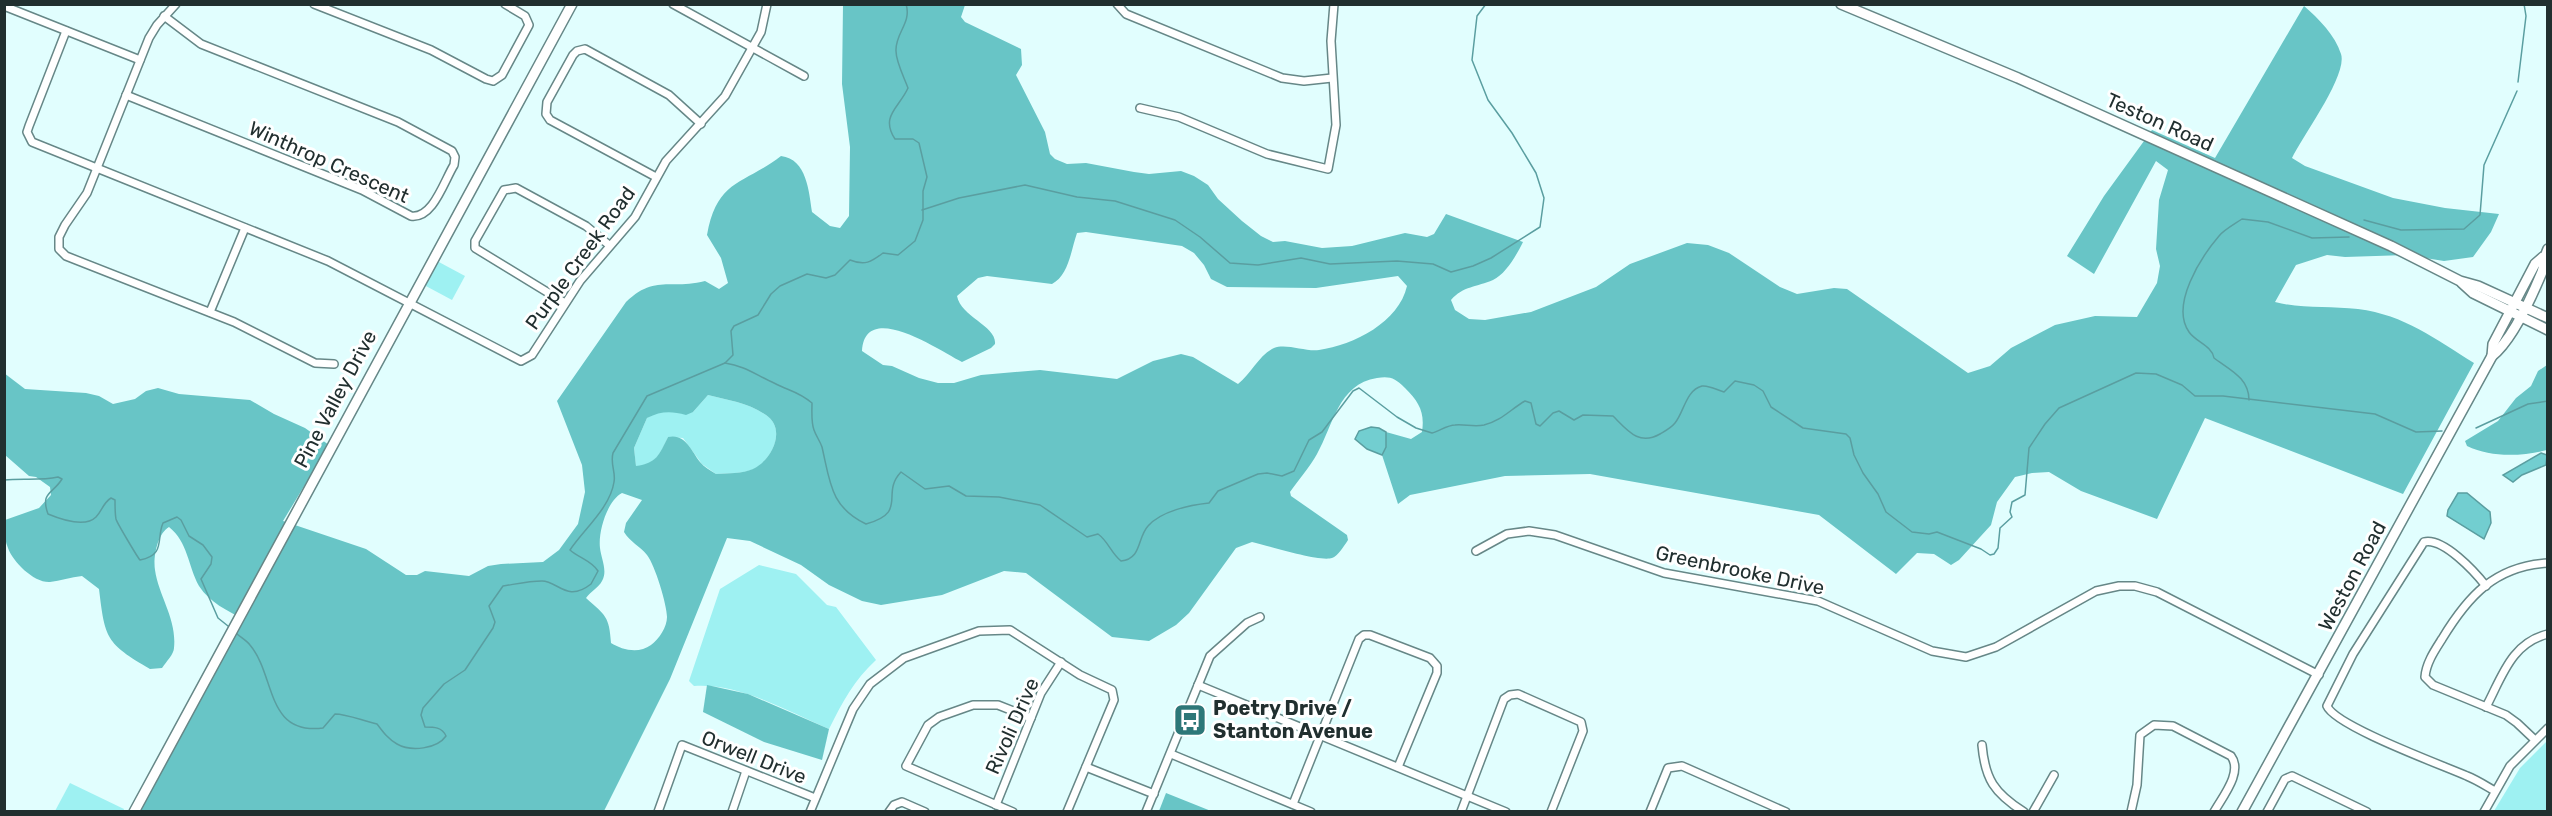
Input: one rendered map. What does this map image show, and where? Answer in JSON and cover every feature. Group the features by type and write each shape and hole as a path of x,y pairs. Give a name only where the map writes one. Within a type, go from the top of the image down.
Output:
{"street":[{"path":"176,4 153,31 85,196 63,228 58,244 61,253 240,324 315,363 334,364"},
{"path":"314,4 431,51 493,81 502,75 529,25 525,16 505,4"},
{"name":"Pine Valley Drive","path":"134,812 572,4"},
{"path":"673,4 804,76"},
{"name":"Purple Creek Road","path":"408,303 521,361 532,356 565,303 609,245 634,218 670,156 725,96 763,28 767,4"},
{"path":"1117,4 1126,14 1282,78 1304,81 1332,78"},
{"path":"1140,108 1179,117 1267,154 1328,169 1336,124 1331,41 1334,4"},
{"name":"Teston Road","path":"1841,4 2018,78 2391,246 2460,281 2478,286 2512,308 2547,318"},
{"path":"4,6 140,60"},
{"name":"Winthrop Crescent","path":"126,95 362,190 411,216 417,217 426,213 453,165 455,157 452,152 409,128 201,44 164,16"},
{"path":"66,31 27,132 32,142 328,261 408,303"},
{"path":"656,177 550,120 546,114 547,102 573,55 585,49 679,102 701,124"},
{"path":"565,303 475,248 475,241 501,194 508,188 516,188 586,226 609,245"},
{"path":"210,312 245,228"},
{"name":"Weston Road","path":"2492,356 2493,344 2535,264 2545,253"},
{"name":"Weston Road","path":"2242,812 2492,356 2501,349 2522,312 2543,269 2545,253"},
{"name":"Teston Road","path":"2522,312 2547,330"},
{"name":"Greenbrooke Drive","path":"1476,551 1507,534 1529,531 1555,536 1664,573 1818,601 1932,651 1966,657 1996,647 2096,591 2119,586 2135,586 2157,592 2319,675"},
{"path":"2486,586 2465,561 2432,541 2424,542 2353,654 2327,706 2334,715 2368,734 2469,777 2495,791"},
{"path":"2535,740 2513,720 2433,685 2425,677 2432,656 2460,610 2486,586 2512,569 2547,563"},
{"path":"1146,812 1205,664 1217,648 1246,623 1260,617"},
{"path":"810,812 853,709 870,684 904,657 979,631 1010,630 1080,675 1112,690 1114,700 1067,812"},
{"path":"2486,707 2511,658 2531,638 2547,634"},
{"path":"1293,804 1359,639 1364,635 1370,635 1430,658 1437,666 1437,673 1398,767"},
{"name":"Rivoli Drive","path":"996,805 1041,693 1061,662"},
{"path":"1198,685 1506,812"},
{"path":"1461,812 1504,699 1518,694 1575,717 1581,722 1582,731 1551,812"},
{"path":"1013,812 906,766 928,725 939,717 973,705 998,705 1031,718"},
{"path":"2131,812 2137,785 2140,735 2154,725 2173,726 2231,756 2236,770 2214,812"},
{"path":"2484,812 2510,766 2547,728"},
{"name":"Orwell Drive","path":"658,812 682,745 815,798"},
{"path":"1982,745 1984,768 1994,789 2024,812"},
{"path":"1171,753 1311,812"},
{"path":"1650,812 1668,768 1682,766 1786,812"},
{"path":"1086,767 1154,795"},
{"path":"732,812 746,771"},
{"path":"2033,812 2054,775"},
{"path":"2267,812 2285,779 2292,776 2367,812"},
{"path":"889,812 894,805 902,802 926,812"}],"shaded area":[{"path":"843,5 965,5 961,17 965,22 1021,49 1022,65 1016,75 1045,132 1050,154 1055,159 1067,164 1086,163 1149,174 1181,171 1208,185 1218,199 1242,221 1273,242 1285,241 1322,248 1352,246 1405,233 1427,237 1434,234 1446,214 1523,242 1511,263 1498,277 1465,289 1451,300 1455,310 1469,319 1485,320 1531,312 1596,287 1630,264 1687,243 1708,245 1729,253 1780,287 1797,294 1834,288 1847,289 1968,373 1990,366 2011,348 2055,325 2095,316 2137,317 2157,283 2160,266 2156,249 2159,200 2168,170 2156,161 2094,274 2067,256 2104,196 2152,130 2215,158 2304,6 2335,40 2341,54 2341,64 2331,91 2292,158 2305,166 2393,198 2445,208 2499,214 2491,232 2473,257 2444,261 2406,255 2345,257 2327,255 2296,265 2275,302 2375,312 2419,329 2474,363 2403,494 2205,418 2157,519 2081,491 2049,472 2032,473 2015,477 1997,502 1991,525 1959,560 1951,565 1934,554 1917,553 1896,574 1819,515 1590,474 1505,476 1410,495 1398,504 1382,455 1386,447 1386,432 1411,439 1422,432 1422,413 1410,393 1395,380 1385,377 1377,378 1353,388 1345,397 1314,459 1290,492 1291,496 1347,535 1348,540 1339,553 1332,558 1316,558 1252,542 1236,548 1189,613 1176,625 1149,641 1112,637 1026,573 1004,571 942,595 881,605 862,601 829,585 801,565 750,541 727,538 670,679 604,811 139,811 244,620 219,606 203,592 180,540 169,527 161,535 155,559 157,580 173,627 174,637 173,653 162,668 150,669 124,653 116,645 106,629 99,589 82,576 44,581 37,579 19,565 7,545 5,520 39,508 51,495 50,487 36,477 29,476 5,455 4,373 25,389 86,393 99,396 113,404 135,399 146,391 158,388 179,394 250,400 305,428 329,445 283,521 366,549 406,575 417,575 425,571 469,576 488,566 543,562 559,550 578,524 585,492 582,465 557,401 626,302 636,293 655,285 705,281 719,289 728,283 721,258 707,235 711,217 717,203 733,185 781,156 790,158 801,170 808,186 812,212 830,226 840,228 849,216 850,147 842,84","holes":["1086,232 1182,246 1194,253 1204,265 1211,279 1227,287 1316,288 1398,276 1407,286 1395,310 1373,330 1346,343 1319,350 1284,346 1274,348 1264,355 1238,384 1193,357 1181,354 1153,361 1117,379 1040,370 981,375 954,383 938,383 919,378 892,366 883,365 862,351 866,336 876,329 905,333 962,362 991,348 995,344 994,338 985,326 965,310 957,296 978,278 987,276 1052,284 1058,280 1066,268 1077,233","708,395 731,400 759,411 766,415 776,428 771,452 760,465 749,471 716,474 702,464 683,440 674,436 668,437 653,460 636,466 634,448 647,418 662,413 686,415 693,412","622,493 642,500 626,523 624,532 644,552 654,567 666,611 666,625 657,640 646,648 636,650 620,648 611,643 605,617 586,598 604,577 600,534 608,510"]},
{"path":"437,261 465,276 452,300 424,285"},
{"path":"2547,365 2547,450 2507,455 2487,453 2467,446 2465,441 2498,421 2516,398 2531,386 2538,371"},
{"path":"708,395 753,408 772,421 776,428 775,444 761,465 745,472 716,474 702,464 683,438 668,437 653,461 636,467 634,448 647,418 658,412 693,412"},
{"path":"1371,427 1386,432 1386,447 1382,455 1367,449 1355,439 1359,431"},
{"path":"2541,453 2547,455 2546,465 2522,475 2513,482 2503,475"},
{"path":"2458,493 2467,493 2490,512 2491,523 2484,539 2447,516"},
{"path":"759,565 796,574 827,605 836,607 876,660 855,684 829,729 746,694 711,686 694,686 689,681 720,589"},
{"path":"707,685 748,694 829,729 822,760 764,742 703,712"},
{"path":"2547,741 2547,811 2494,811 2520,768"},
{"path":"70,783 124,809 123,812 55,811"},
{"path":"1166,793 1211,811 1159,811"}],"waterway":[{"path":"236,633 248,643 258,658 274,701 281,713 291,722 304,728 323,728 335,714 340,714 377,724 391,740 409,748 423,748 442,740 446,736 440,729 425,727 421,715 423,708 444,684 465,670 493,628 495,622 489,606 503,586 542,581 575,592 591,584 598,571 570,550 596,518 612,492 613,453 647,396 725,363 733,355 731,331 734,326 758,315 771,294 780,286 807,274 826,278 835,275 850,260 864,263 883,253 898,255 915,241 923,220 923,191 927,177 919,143 913,139 895,139 889,124 892,112 908,88 896,55 896,45 907,17 906,4"},
{"path":"922,210 959,198 1025,185 1077,197 1115,201 1175,220 1200,237 1230,263 1258,265 1301,258 1330,264 1397,261 1433,264 1451,272 1473,266 1491,258 1540,227 1544,198 1536,173 1512,133 1488,100 1472,60 1477,16 1486,4"},
{"path":"2518,82 2526,16 2524,4"},
{"path":"2364,220 2401,230 2464,229 2480,215 2484,165 2517,91"},
{"path":"2249,400 2242,380 2214,358 2210,350 2189,332 2184,321 2185,295 2204,256 2221,233 2242,219 2268,222 2312,238 2349,237"},
{"path":"725,363 750,371 812,403 813,427 822,447 830,482 838,501 845,510 866,524 887,514 892,502 895,480 901,472 925,489 949,486 966,496 999,497 1040,505 1087,537 1098,534 1121,561 1133,556 1148,526 1160,516 1185,507 1209,503 1218,491 1258,474 1282,476 1294,471 1309,440 1322,432 1353,391 1359,388 1397,417 1416,428 1432,433 1452,425 1480,426 1490,423 1525,401 1531,403 1536,424 1540,426 1553,413 1559,411 1574,420 1583,415 1613,416 1634,435 1646,438 1660,434 1673,425 1692,392 1697,388 1707,386 1724,392 1735,381 1754,385 1763,391 1771,407 1803,428 1846,434 1850,438 1854,455 1863,473 1878,494 1886,512 1912,532 1929,534 1937,532 1981,549 1990,555 1994,554 1998,548 2000,528 2012,517 2010,512 2012,502 2025,495 2029,448 2045,424 2059,408 2136,373 2156,374 2182,385 2195,396 2223,396 2375,414 2416,432 2442,431"},
{"path":"2476,428 2528,404 2548,401"},
{"path":"4,480 58,477 62,479 47,497 46,507 48,514 72,522 91,520 98,515 108,500 111,498 115,500 116,519 140,560 154,554 159,546 163,523 177,517 189,536 203,545 212,557 211,564 201,579 218,618 228,626"}],"place":[{"name":"Poetry Drive / Stanton Avenue","path":"1190,720"}]}
